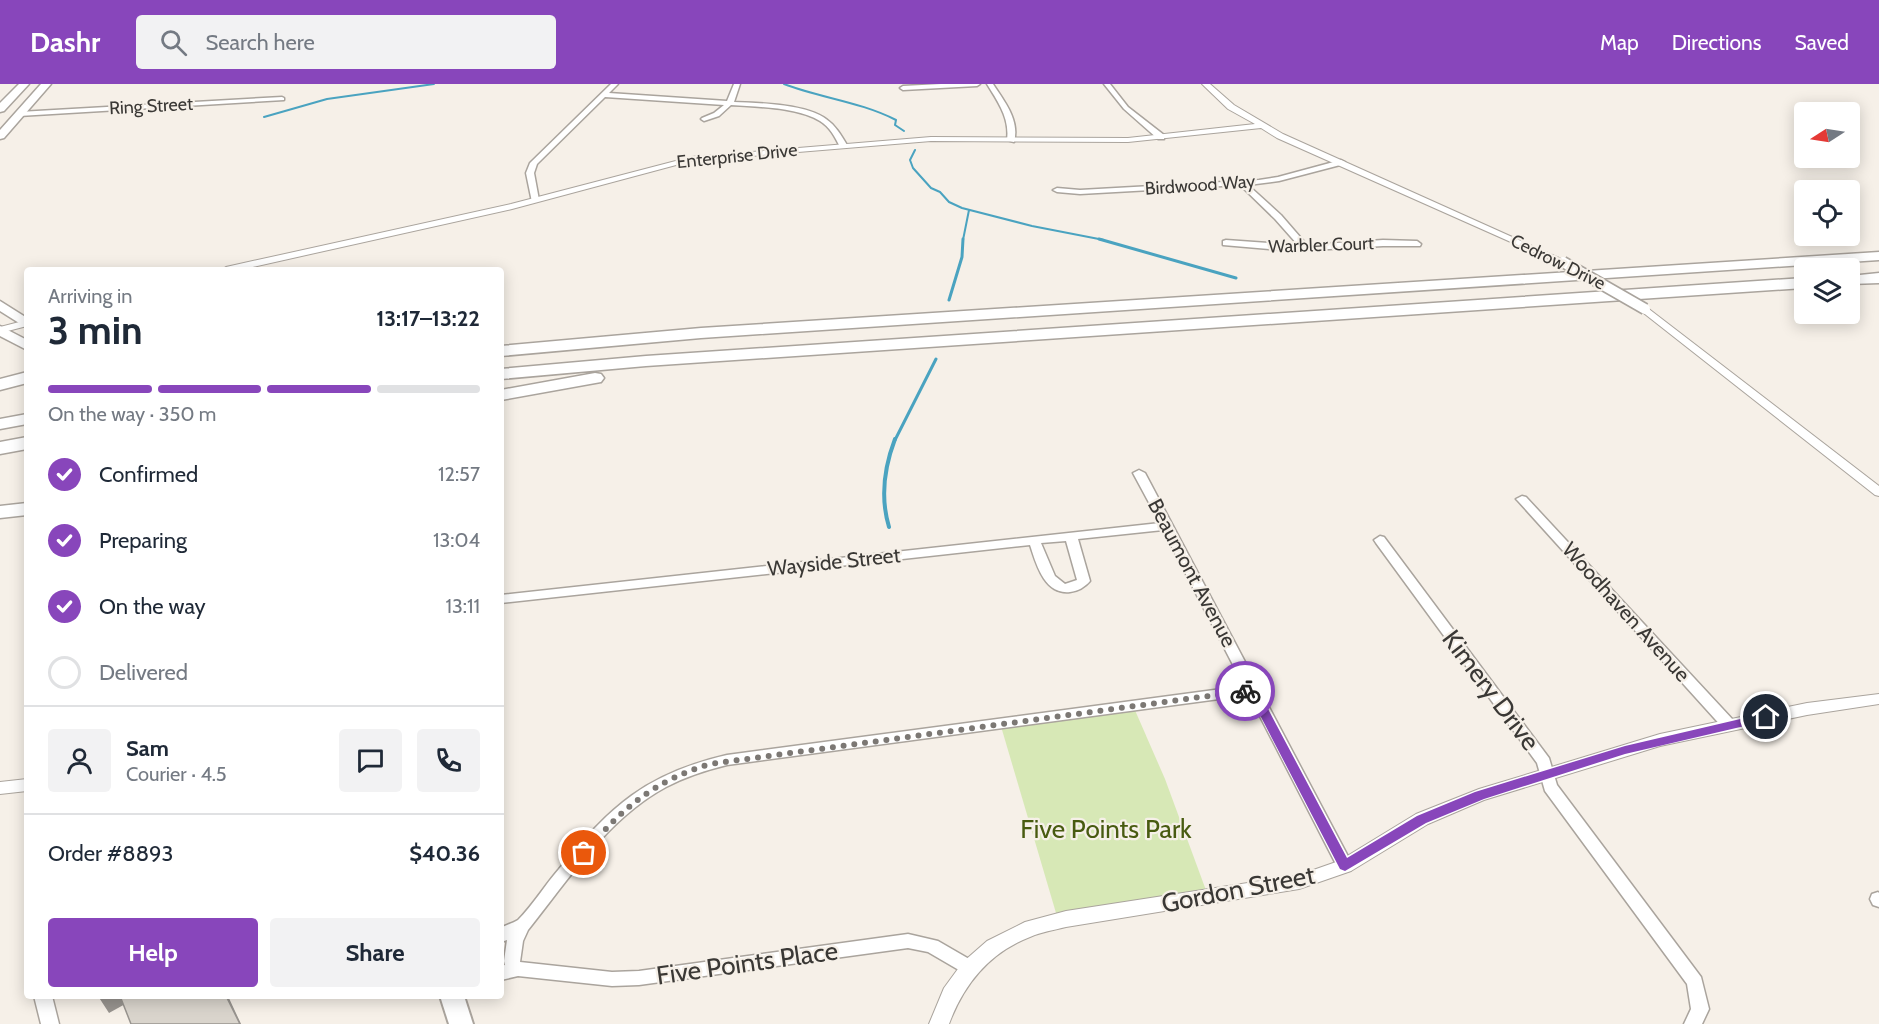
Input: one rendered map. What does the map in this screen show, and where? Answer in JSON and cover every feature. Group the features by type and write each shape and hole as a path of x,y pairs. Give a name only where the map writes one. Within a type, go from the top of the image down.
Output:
{"highway":[{"path":"504,351 700,333 1879,256"},
{"path":"1860,279 1879,278"},
{"path":"504,374 636,362 1794,284"},
{"path":"504,340 700,333"},
{"path":"504,394 577,380 754,355"},
{"path":"0,385 24,378"},
{"path":"0,424 24,420"},
{"path":"0,448 24,444"},
{"path":"0,512 24,509"}],"main road":[{"path":"0,109 24,84"},
{"path":"0,136 46,84"},
{"path":"0,305 24,321"},
{"path":"0,330 22,343"},
{"path":"0,340 22,343"},
{"path":"454,999 461,1024"}],"street":[{"path":"535,200 530,173 534,163 615,84"},
{"path":"705,119 713,118 736,96 737,84"},
{"path":"903,88 978,84"},
{"path":"990,84 1011,120 1013,130 1011,140"},
{"path":"1107,84 1126,108 1161,137"},
{"name":"Cedrow Drive","path":"1206,84 1231,107 1260,126 1563,262 1605,284 1645,309 1879,492"},
{"path":"605,96 776,105 810,113 831,125 843,145"},
{"name":"Ring Street","path":"19,114 282,99"},
{"name":"Enterprise Drive","path":"239,267 535,200 653,167 691,159 931,139 1091,141 1161,137 1260,126"},
{"name":"Birdwood Way","path":"1057,190 1080,192 1242,183 1279,179 1341,162"},
{"path":"1242,183 1278,217 1305,248"},
{"name":"Warbler Court","path":"1226,243 1305,248 1383,243 1417,244"},
{"path":"0,330 24,324"},
{"name":"Beaumont Avenue","path":"1139,473 1345,866"},
{"name":"Woodhaven Avenue","path":"1522,499 1729,725"},
{"name":"Wayside Street","path":"504,599 1167,526"},
{"path":"1034,540 1048,579 1055,585 1070,588 1084,581 1071,536"},
{"name":"Kimery Drive","path":"1380,540 1544,762 1550,787 1601,852 1695,982 1700,1009 1693,1024"},
{"path":"508,964 522,926 625,808 657,785 692,769 739,758 1253,690"},
{"name":"Gordon Street","path":"939,1024 951,994 970,968 994,947 1009,938 1046,923 1299,882 1345,866 1422,819 1479,795 1625,750 1729,725 1807,709 1879,699"},
{"path":"0,788 24,785"},
{"path":"504,934 522,926"},
{"name":"Five Points Place","path":"508,964 585,976 639,978 908,941 932,946 970,968"},
{"path":"44,999 50,1024"}],"green space":[{"name":"Five Points Park","path":"1134,708 1165,779 1207,893 1056,913 1000,723"}],"building":[{"path":"121,999 228,999 240,1024 131,1024"}],"waterway":[{"path":"264,117 327,99 434,84"},
{"path":"784,84 883,114 896,120 895,125 904,131"},
{"path":"915,150 910,160 913,168 931,188 940,192 949,202 962,208 1032,226 1099,239"},
{"path":"963,240 969,210"},
{"path":"949,300 962,257 963,239"},
{"path":"1099,239 1104,240"},
{"path":"1099,239 1236,278"},
{"path":"895,440 936,359"},
{"path":"889,527 884,483 895,439"}],"way so far":[{"path":"584,853 612,821 640,796 675,776 710,764 1245,691"}],"route":[{"path":"1245,691 1253,690 1345,866 1422,819 1479,795 1625,750 1698,731 1766,717"}]}
